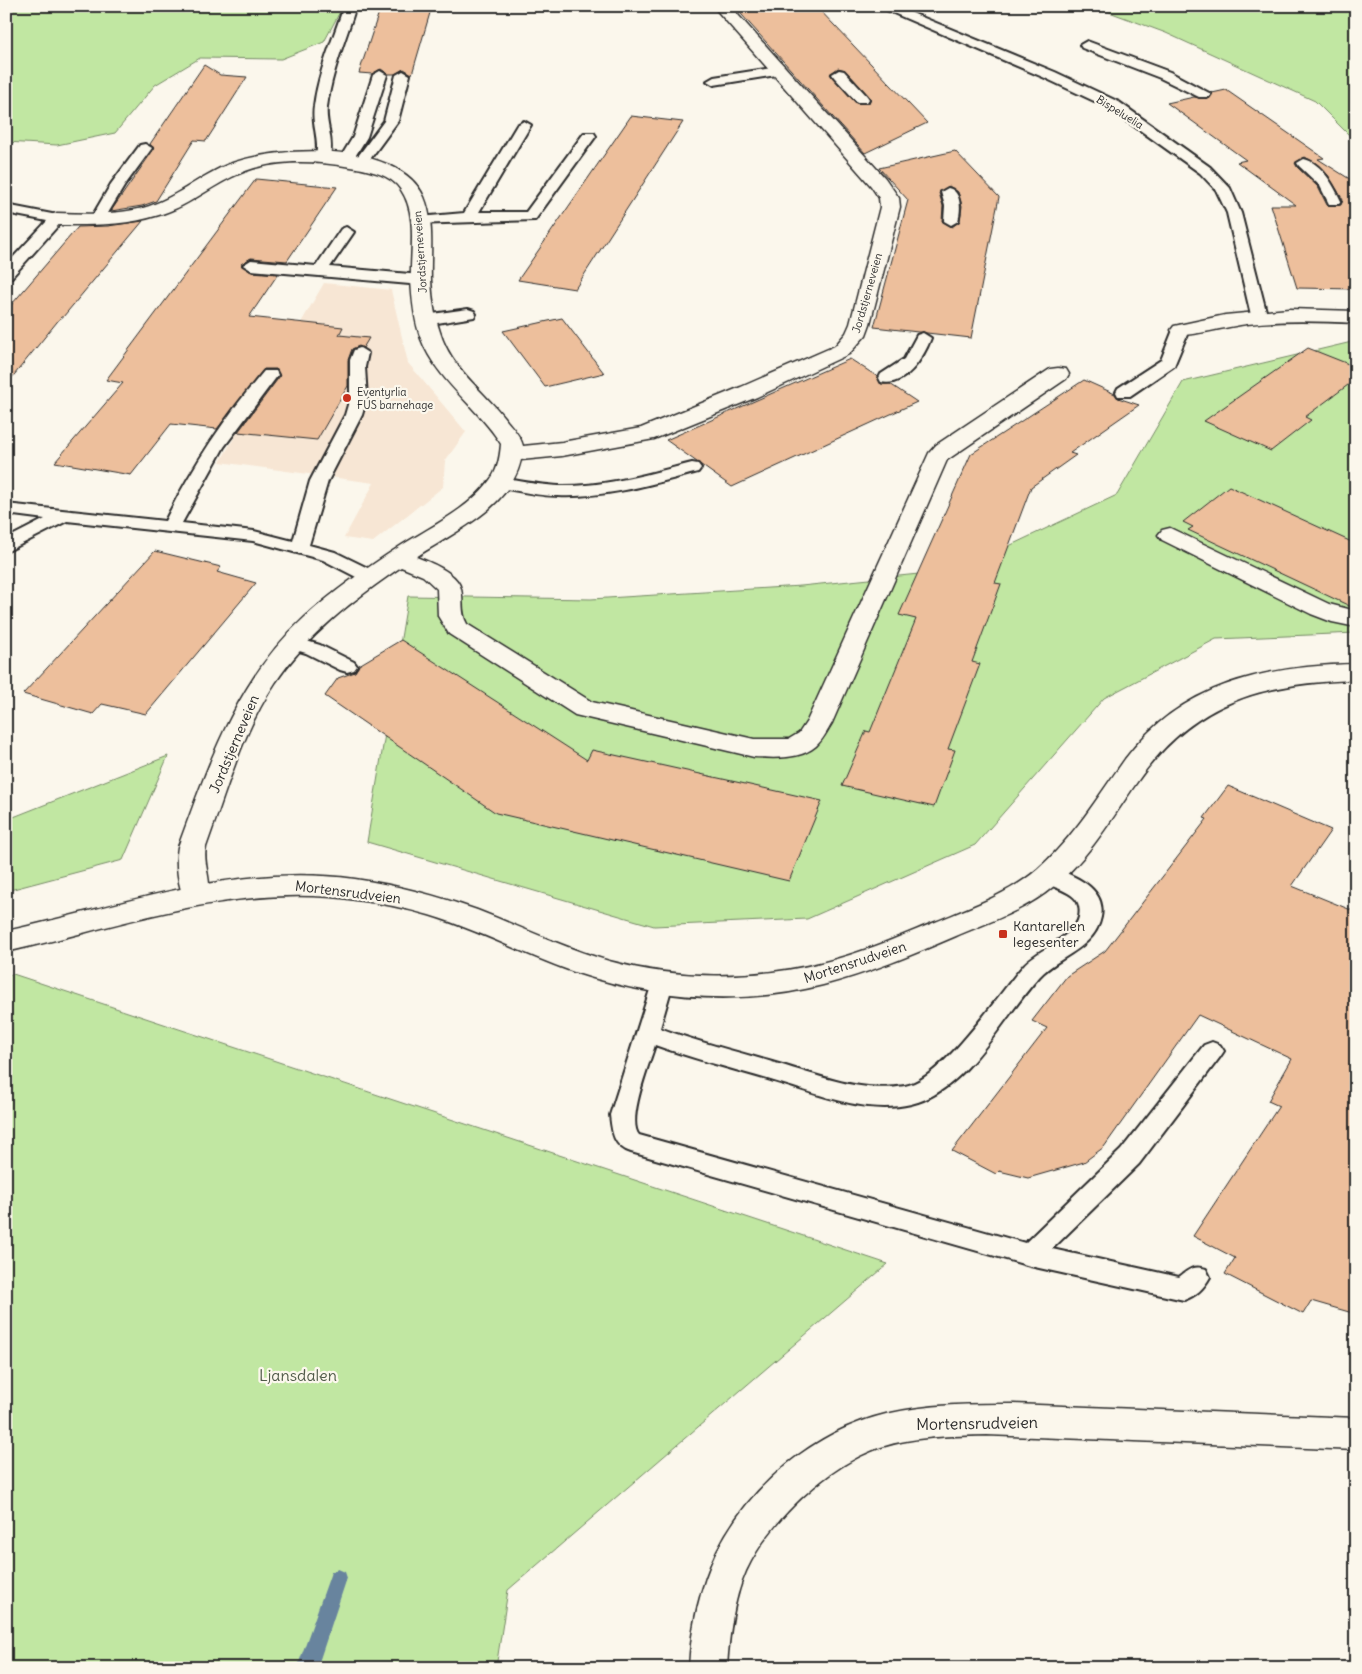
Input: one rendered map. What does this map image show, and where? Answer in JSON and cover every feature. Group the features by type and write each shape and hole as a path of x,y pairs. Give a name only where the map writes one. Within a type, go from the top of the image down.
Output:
{"street":[{"name":"Jordstjerneveien","path":"511,454 562,449 646,434 750,392 842,350 856,335 886,226 890,207 889,198 878,182 721,6"},
{"name":"Jordstjerneveien","path":"57,219 97,220 126,218 153,212 180,200 226,172 253,162 293,156 323,156 353,161 386,171 402,179 410,188 416,200 426,320 435,347 443,362 506,432 512,444 507,472 501,483 472,508 371,577 325,613 293,643 263,680 248,707 231,746 192,847 190,856 196,894"},
{"path":"1181,330 1259,315 1322,314 1356,317"},
{"path":"398,558 431,572 449,587 450,616 458,628 572,704 600,715 754,748 790,747 807,740 819,723 938,458 944,450 1058,374"},
{"path":"1170,536 1320,609 1342,617 1356,619"},
{"name":"Mortensrudveien","path":"6,942 196,894 285,884 324,886 377,893 444,910 574,961 630,977 662,983 690,986 759,985 822,974 904,947 978,916 1024,893 1049,875 1086,833 1148,748 1184,714 1208,699 1257,682 1286,676 1356,672"},
{"name":"Mortensrudveien","path":"708,1668 708,1652 729,1566 752,1529 776,1498 800,1475 834,1453 867,1437 907,1425 956,1421 1015,1420 1356,1434"}],"lane":[{"path":"323,156 326,144 320,111 322,95 350,6"},
{"name":"Bispeluelia","path":"882,6 1050,75 1114,105 1205,170 1223,188 1234,213 1259,315"},
{"path":"1087,45 1165,75 1204,94"},
{"path":"714,81 778,71"},
{"path":"839,74 862,99"},
{"path":"353,161 380,75"},
{"path":"353,161 391,121 403,75"},
{"path":"469,217 480,195 510,152 524,125"},
{"path":"419,221 514,215 530,217 589,136"},
{"path":"97,220 118,184 146,148"},
{"path":"1304,163 1326,184 1334,201"},
{"path":"948,192 954,208 952,221"},
{"name":"Jordstjerneveien","path":"6,209 57,219"},
{"path":"6,275 57,219"},
{"path":"321,270 346,232"},
{"path":"251,265 422,280"},
{"path":"426,320 468,314"},
{"path":"1124,392 1168,363 1181,330"},
{"path":"888,378 907,366 914,358 923,338"},
{"path":"299,547 309,524 320,481 354,417 360,394 356,366 360,353"},
{"path":"171,526 185,496 227,428 270,375"},
{"path":"501,483 558,491 586,490 633,484 692,468"},
{"path":"6,509 254,536 329,556 371,577"},
{"path":"6,546 63,516"},
{"path":"293,643 313,649 347,666"},
{"path":"647,1032 676,1044 848,1092 879,1098 911,1095 935,1082 956,1062 1034,968 1083,931 1089,918 1090,905 1086,896 1078,888 1049,875"},
{"path":"662,983 622,1115 624,1135 632,1142 1030,1255 1184,1289 1197,1277"},
{"path":"1030,1255 1130,1157 1212,1051"}],"shaded area":[{"name":"Eventyrlia FUS barnehage","path":"324,283 391,290 408,363 466,432 445,461 443,487 373,542 344,538 374,483 220,462"}],"green space":[{"path":"6,6 343,6 324,42 281,59 200,58 155,85 115,133 57,145 6,142"},
{"path":"1093,6 1356,6 1356,142 1315,101 1166,33"},
{"path":"1356,341 1356,633 1216,639 1104,698 975,845 807,919 654,926 367,842 408,596 591,599 801,586 958,570 1117,495 1183,382"},
{"path":"168,756 123,860 6,891 6,820"},
{"name":"Ljansdalen","path":"13,974 888,1264 508,1590 496,1668 6,1668 6,975"}],"building":[{"path":"381,6 432,6 412,74 404,69 395,74 388,74 381,69 372,74 359,73"},
{"path":"734,6 816,6 927,123 865,153","holes":["838,68 845,70 871,98 869,103 856,103 830,74"]},
{"path":"204,65 220,75 247,77 206,141 194,140 156,201 142,206 111,211 154,149 150,144"},
{"path":"1226,90 1324,158 1318,159 1356,183 1356,289 1297,288 1271,205 1296,205 1237,162 1246,160 1167,103 1194,97 1209,99 1212,93","holes":["1305,157 1317,164 1328,175 1343,200 1341,205 1327,205 1318,187 1295,163"]},
{"path":"631,116 683,122 575,289 518,280"},
{"path":"955,151 999,197 971,338 874,327 908,200 879,168","holes":["949,186 958,192 962,206 960,221 952,227 942,221 943,206 939,193"]},
{"path":"256,179 337,187 287,261 251,258 241,264 251,272 278,274 249,317 343,327 339,335 369,338 363,348 359,346 352,349 348,360 348,386 317,440 238,432 280,376 276,369 264,369 217,429 171,424 131,475 55,462 123,383 106,380"},
{"path":"143,221 6,385 6,311 78,227 108,226"},
{"path":"562,318 604,373 545,387 503,331"},
{"path":"1308,348 1356,367 1356,379 1305,417 1311,420 1271,451 1204,421"},
{"path":"850,359 878,377 881,384 890,384 917,402 732,487 666,440"},
{"path":"1084,380 1115,394 1118,398 1139,405 1070,453 1076,455 1031,487 995,583 1001,584 972,662 980,664 948,749 955,750 934,807 842,786 866,731 870,732 916,619 899,615 971,454"},
{"path":"1229,486 1356,544 1356,609 1188,530 1193,527 1183,522"},
{"path":"155,551 221,567 217,572 256,583 146,714 102,704 93,714 23,694"},
{"path":"401,640 587,760 592,750 822,801 789,881 496,813 325,696 338,678 355,672 359,665"},
{"path":"1228,786 1331,830 1292,886 1356,912 1356,1314 1311,1301 1303,1314 1225,1274 1235,1258 1193,1236 1279,1106 1268,1101 1292,1059 1198,1015 1104,1147 1084,1162 1028,1178 999,1171 996,1174 952,1151 1047,1028 1032,1021 1067,976 1105,951 1207,819 1204,818"}],"waterway":[{"path":"307,1668 338,1578"}],"place":[{"name":"Eventyrlia FUS barnehage","path":"347,398"},
{"name":"Kantarellen legesenter","path":"1003,934"}]}
